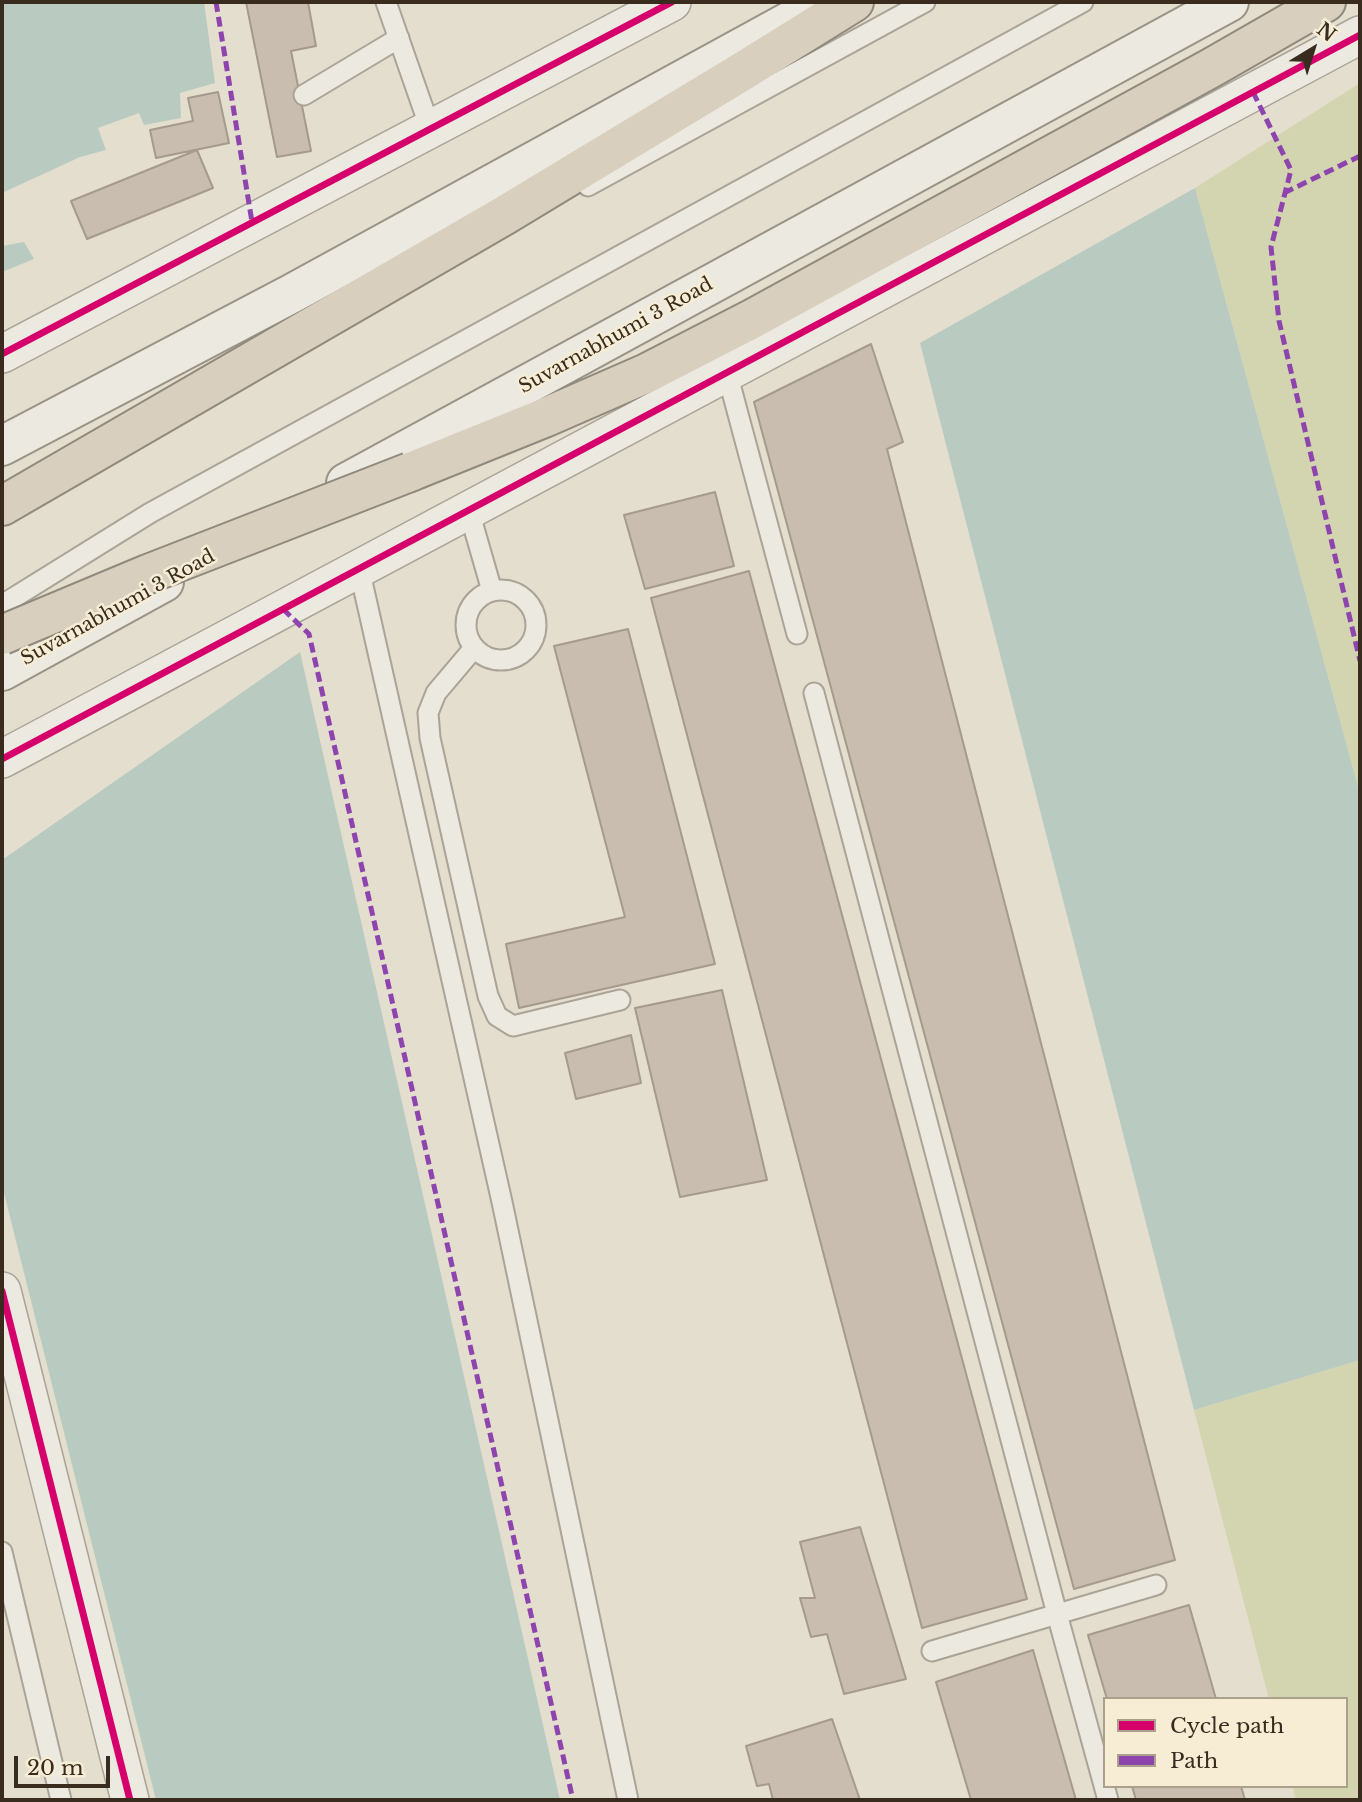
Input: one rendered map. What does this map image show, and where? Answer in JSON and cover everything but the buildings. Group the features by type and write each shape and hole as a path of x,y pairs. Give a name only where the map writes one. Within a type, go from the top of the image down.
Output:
{"highway":[{"path":"2,506 516,208 854,2"},
{"path":"2,635 148,574 544,418 647,373 752,319 1211,68 1326,2"}],"main road":[{"path":"2,446 280,299 825,2"},
{"name":"Suvarnabhumi 3 Road","path":"2,671 1229,2"}],"street":[{"path":"2,354 672,2"},
{"path":"2,759 1360,35"},
{"path":"2,1291 130,1800"}],"lane":[{"path":"386,2 430,128"},
{"path":"80,463 925,2"},
{"path":"2,605 150,513 1083,2"},
{"path":"304,95 399,38"},
{"path":"727,373 797,634"},
{"path":"469,511 492,591"},
{"path":"359,568 502,1202 628,1800"},
{"path":"492,591 515,593 524,599 536,619 533,640 526,650 517,657 494,660 474,648 466,626 468,614 481,596 492,591"},
{"path":"474,648 436,693 428,713 430,738 488,996 497,1016 513,1026 620,1000"},
{"path":"814,693 1056,1614 1103,1782"},
{"path":"2,1552 61,1800"},
{"path":"932,1651 1156,1585"}],"green space":[{"path":"1360,83 1360,794 1195,188"},
{"path":"1360,1360 1360,1800 1296,1800 1293,1788 1348,1788 1348,1697 1268,1697 1194,1410"}],"shaded area":[{"path":"2,2 204,2 215,83 180,93 181,118 144,125 139,113 98,128 106,150 80,157 2,193"},
{"path":"1195,188 1360,794 1360,1360 1194,1410 920,343"},
{"path":"24,242 34,259 2,272 2,246"},
{"path":"300,652 560,1800 156,1800 2,1185 2,860"}],"marked path":[{"path":"216,2 252,222"},
{"path":"1253,92 1291,170 1271,247 1279,321 1360,661"},
{"path":"1284,193 1360,156"},
{"path":"283,609 309,634 573,1800"}],"cycle path":[{"path":"2,354 672,2"},
{"path":"2,759 1360,35"},
{"path":"2,1291 130,1800"}]}
